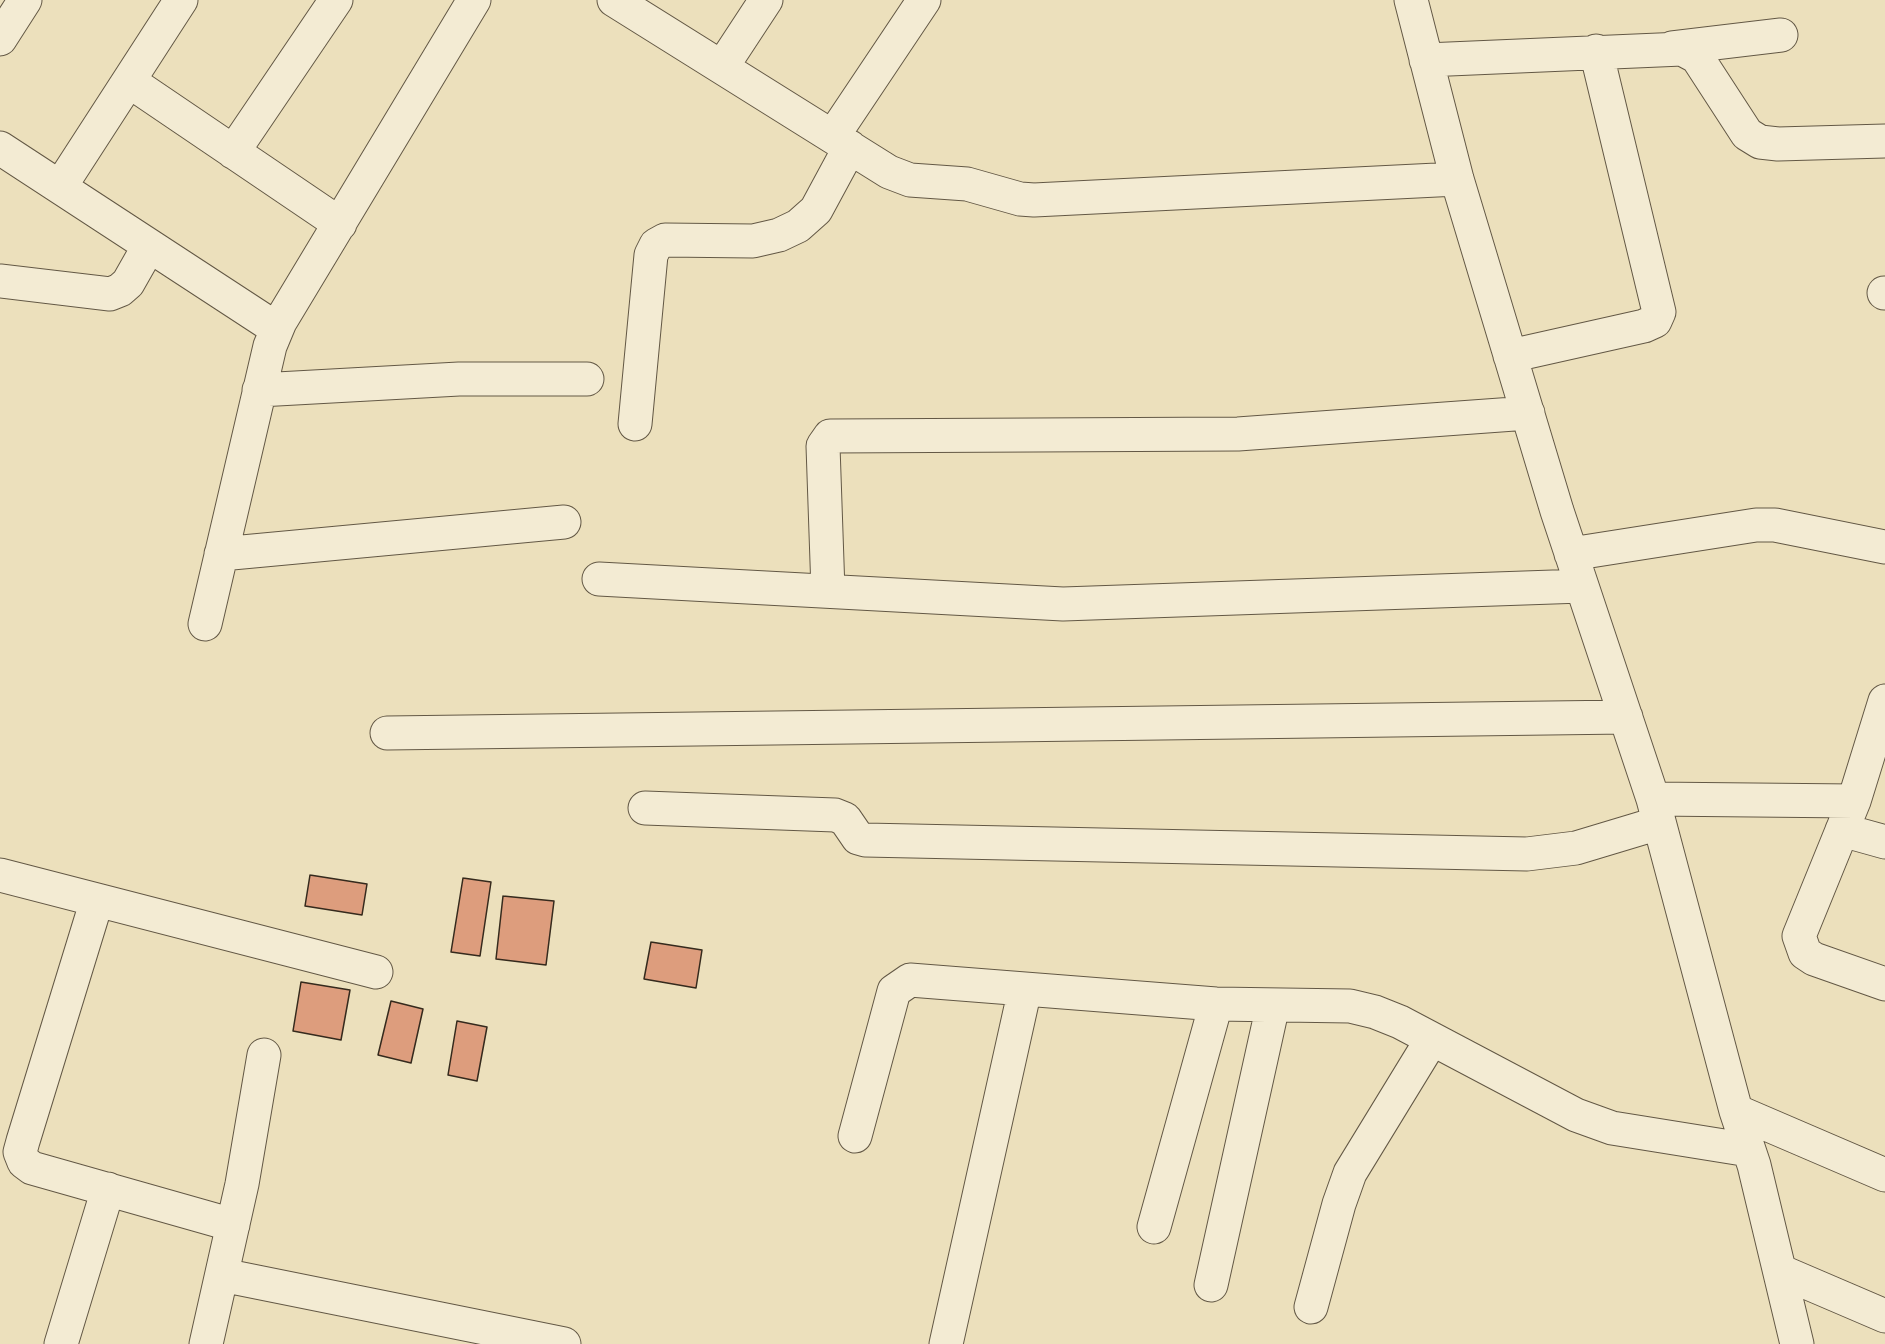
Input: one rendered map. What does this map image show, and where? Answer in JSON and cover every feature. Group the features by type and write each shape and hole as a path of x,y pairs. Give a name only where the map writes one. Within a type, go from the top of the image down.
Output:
{"street":[{"path":"60,187 182,0"},
{"path":"233,152 336,0"},
{"path":"205,624 270,346 339,224 474,0"},
{"path":"615,0 898,177 968,184 1020,199 1034,200 1457,179"},
{"path":"722,67 766,0"},
{"path":"635,424 651,255 656,245 665,240 753,241 779,235 798,226 816,210 841,141 924,0"},
{"path":"1411,0 1457,179 1510,356 1571,554 1656,811 1736,1111 1749,1150 1797,1344"},
{"path":"1426,60 1669,48 1781,35"},
{"path":"1669,48 1682,49 1697,57 1747,134 1760,142 1779,144 1885,141"},
{"path":"1510,356 1644,326 1655,321 1659,312 1596,51"},
{"path":"129,81 339,224"},
{"path":"0,148 277,330"},
{"path":"0,282 110,294 120,290 128,283 149,246"},
{"path":"259,390 459,379 587,379"},
{"path":"828,591 823,446 830,436 1238,434 1528,413"},
{"path":"221,554 564,522"},
{"path":"1571,554 1756,525 1775,525 1885,547"},
{"path":"599,579 1073,604 1582,586"},
{"path":"1885,703 1848,816 1798,936 1800,945 1814,959 1885,984"},
{"path":"387,733 1626,717"},
{"path":"645,808 835,815 845,819 858,838 865,840 1527,854 1576,848 1656,811 1848,816 1885,842"},
{"path":"0,875 376,972"},
{"path":"97,900 20,1152 24,1162 32,1168 233,1225"},
{"path":"855,1136 894,991 910,980 1216,1004 1350,1006 1375,1012 1432,1039 1576,1115 1612,1128 1749,1150"},
{"path":"946,1344 1025,989"},
{"path":"1154,1227 1216,1004"},
{"path":"1211,1285 1273,1005"},
{"path":"1311,1307 1339,1204 1350,1173 1432,1039"},
{"path":"206,1344 233,1225 264,1055"},
{"path":"1736,1111 1885,1175"},
{"path":"61,1344 108,1189"},
{"path":"1780,1271 1885,1316"},
{"path":"222,1275 564,1344"}],"building":[{"path":"310,875 367,884 362,915 305,906"},
{"path":"463,878 491,882 480,956 451,952"},
{"path":"503,896 554,901 546,965 496,959"},
{"path":"651,942 702,950 696,988 644,979"},
{"path":"301,982 350,990 341,1040 293,1031"},
{"path":"391,1001 423,1009 411,1063 378,1055"},
{"path":"457,1021 487,1027 477,1081 448,1075"}]}
